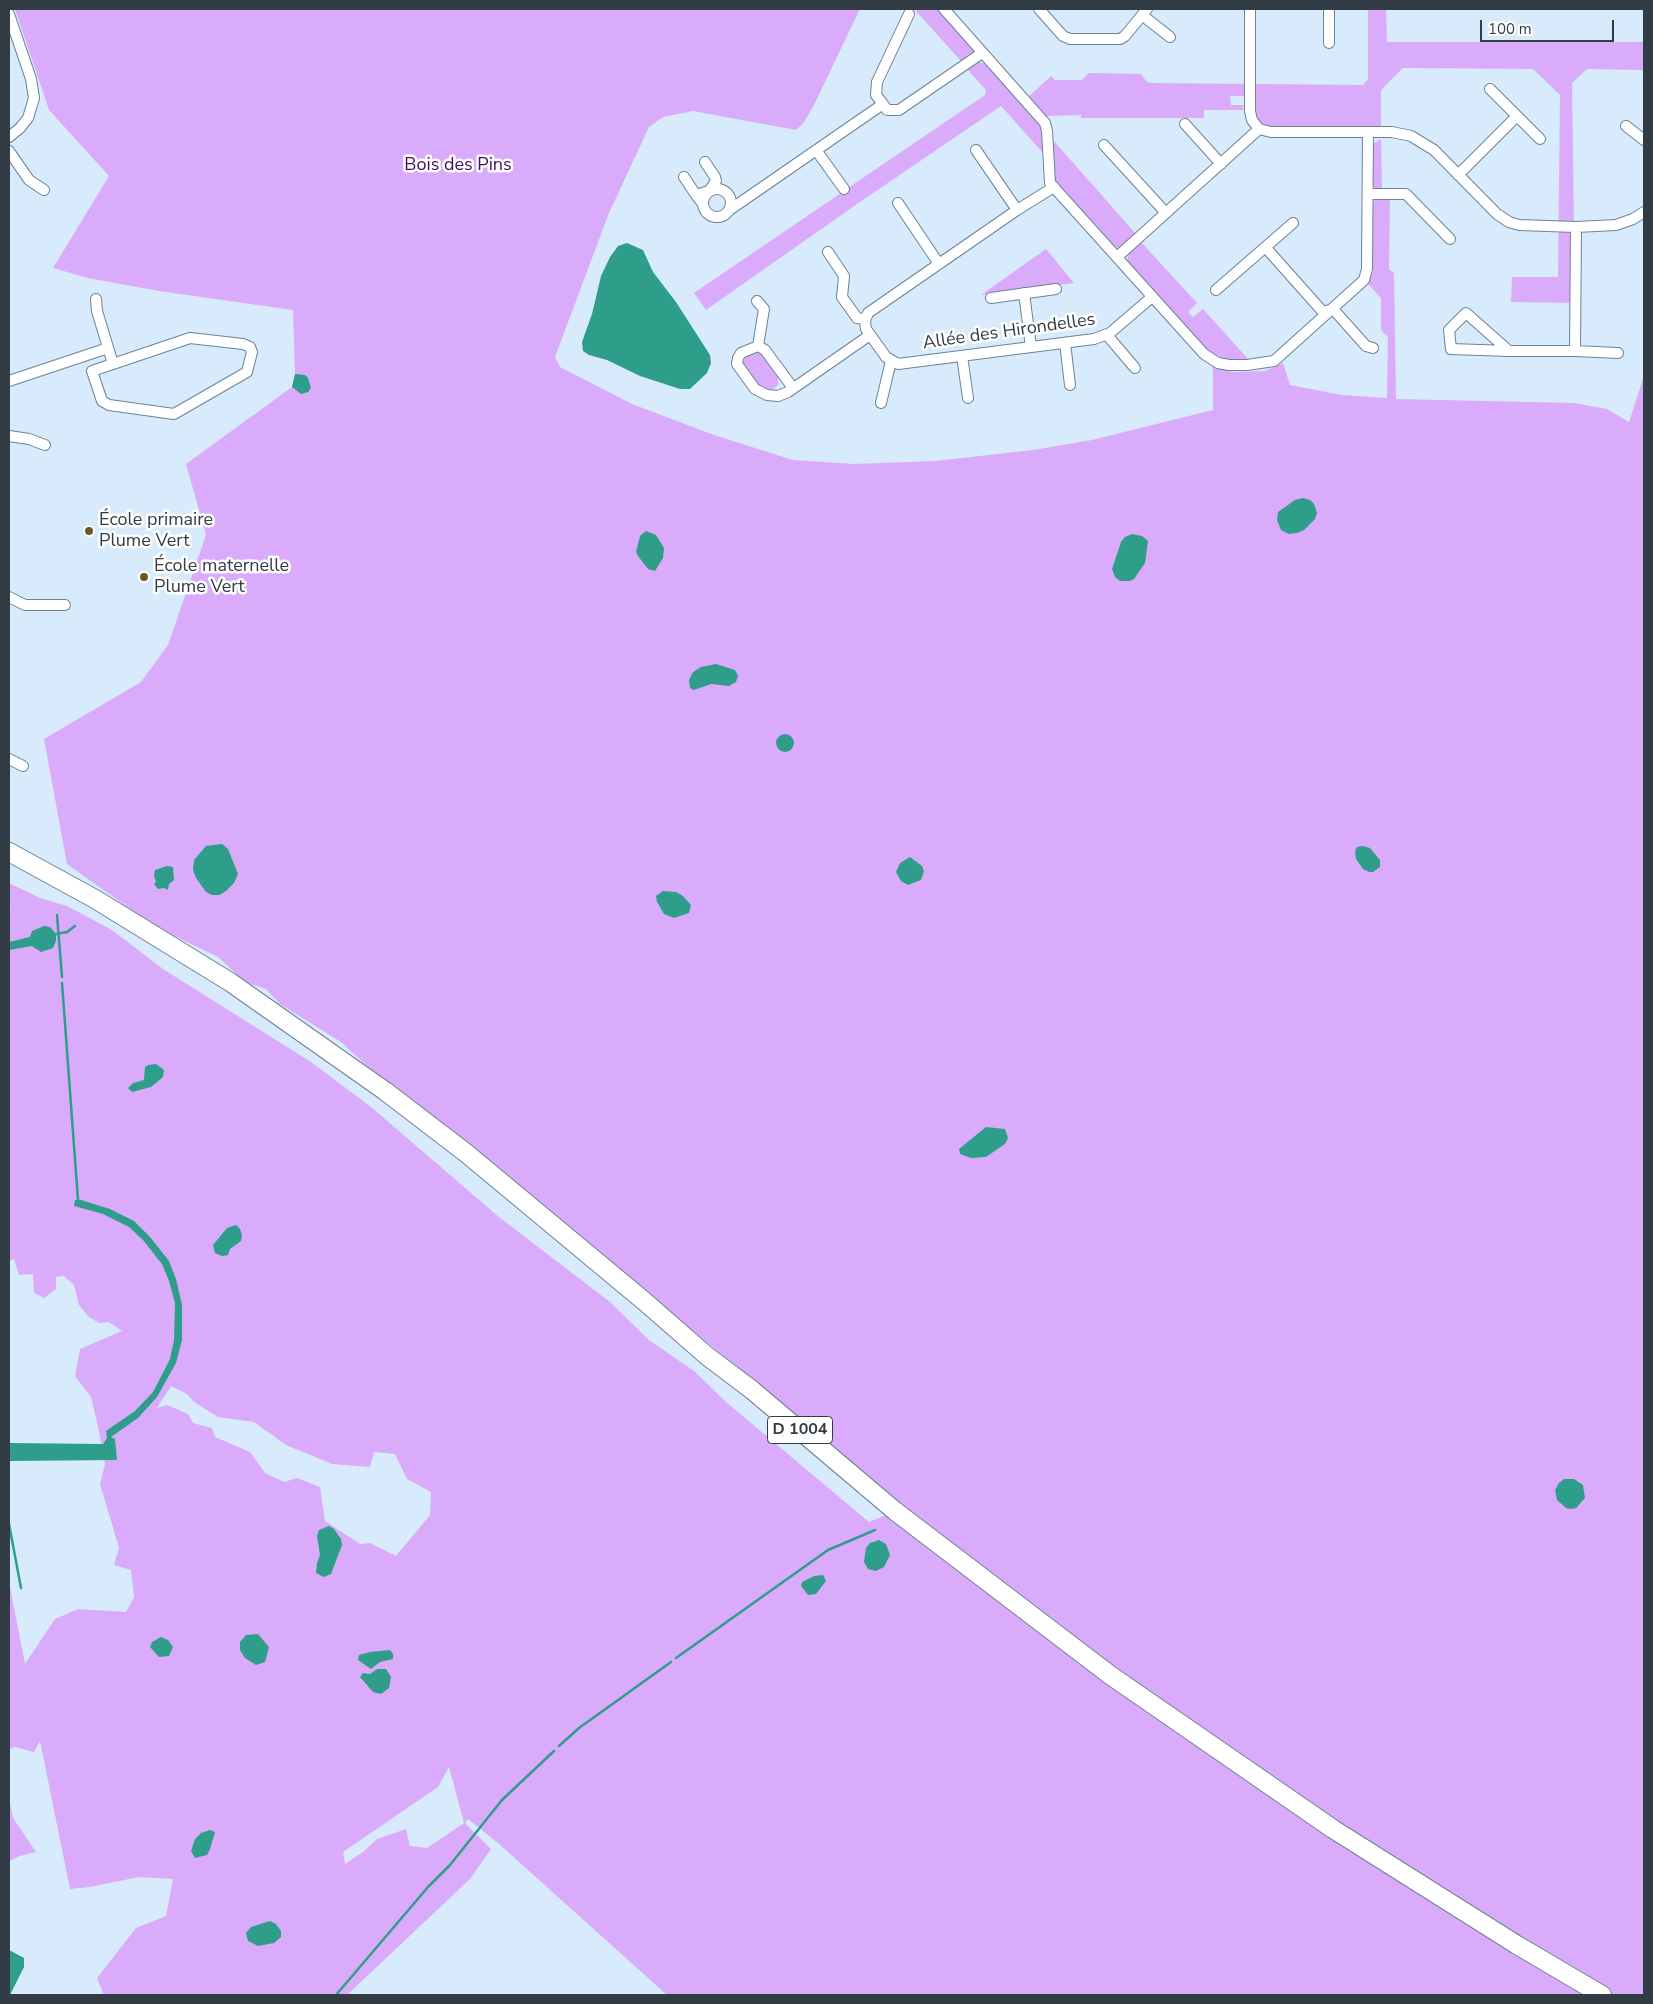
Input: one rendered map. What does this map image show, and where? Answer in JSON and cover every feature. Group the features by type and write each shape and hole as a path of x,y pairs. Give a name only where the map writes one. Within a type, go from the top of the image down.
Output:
{"highway":[{"name":"D 1004","path":"9,852 95,899 230,982 385,1091 466,1153 644,1301 706,1356 752,1390 896,1511 1110,1675 1325,1824 1517,1946 1602,1995"},
{"name":"D 1004","path":"9,863 90,908 226,991 378,1099 480,1178 885,1516 1104,1684 1329,1839 1512,1955 1581,1995"}],"street":[{"path":"944,9 1045,123 1049,178 1054,187 1204,354 1218,363 1250,365 1274,362 1362,283 1366,276 1368,132"},
{"path":"1038,9 1063,36 1070,39 1120,39 1125,36 1144,12 1170,37"},
{"path":"1250,9 1250,111 1252,120 1259,129 1271,132 1396,133 1415,138 1431,147 1497,214 1509,222 1531,226 1576,227 1625,223 1644,212"},
{"path":"1329,9 1329,43"},
{"path":"9,14 31,79 34,98 33,108 28,118 9,137"},
{"path":"909,14 877,82 876,96 887,110 899,110 982,53"},
{"path":"1490,89 1540,139"},
{"path":"684,177 703,204 704,209 711,216 721,216 883,104"},
{"path":"1458,175 1516,116"},
{"path":"1185,124 1221,164"},
{"path":"1626,126 1644,140"},
{"path":"1117,257 1259,129"},
{"path":"1104,145 1166,213"},
{"path":"816,150 844,189"},
{"path":"976,150 1017,210"},
{"path":"9,151 29,180 44,190"},
{"path":"703,204 704,197 714,185 715,177 705,162"},
{"path":"880,403 891,361 886,357 865,327 865,319 868,313 1048,189 1054,187"},
{"path":"696,195 718,189 726,193 731,201 728,210"},
{"path":"1368,194 1406,194 1450,239"},
{"path":"898,203 939,264"},
{"path":"1216,290 1293,223"},
{"path":"1575,351 1576,227"},
{"path":"1266,248 1323,312 1333,310"},
{"path":"828,252 844,276 842,298 857,318 865,319"},
{"path":"991,298 1056,289"},
{"path":"1024,293 1030,347"},
{"name":"Allée des Hirondelles","path":"891,361 898,364 1094,339 1107,335 1152,297"},
{"path":"96,299 113,364"},
{"path":"757,301 764,309 758,346"},
{"path":"1333,310 1366,346 1373,348"},
{"path":"1509,351 1466,313 1449,330 1451,350 1618,353"},
{"path":"758,346 741,353 737,364 755,388 767,395 775,396 784,394 870,335"},
{"path":"1107,335 1135,368"},
{"path":"87,355 92,371 102,401 105,404 174,414 246,374 252,352 250,347 245,344 190,338 92,371"},
{"path":"1065,343 1070,385"},
{"path":"758,346 765,350 793,388"},
{"path":"9,382 108,348"},
{"path":"962,356 968,398"},
{"path":"9,436 29,439 45,445"},
{"path":"9,597 25,605 65,605"},
{"path":"9,759 23,766"}],"green space":[{"name":"Bois des Pins","path":"15,9 860,9 813,107 804,122 796,130 693,111 663,117 649,127 609,213 555,357 560,367 632,404 714,435 793,460 854,464 935,461 1033,450 1092,440 1213,410 1213,366 1232,372 1265,371 1283,363 1290,385 1342,395 1387,398 1388,337 1381,330 1381,298 1368,284 1373,271 1371,262 1372,203 1377,198 1390,198 1389,269 1394,273 1396,399 1574,403 1607,409 1629,422 1644,376 1644,1995 667,1995 499,1844 468,1819 465,1823 491,1849 470,1879 347,1995 104,1995 97,1978 136,1928 166,1916 173,1879 139,1877 70,1889 40,1741 34,1752 15,1747 9,1749 9,1582 25,1664 55,1619 78,1609 126,1612 134,1597 131,1570 114,1565 119,1548 100,1484 105,1464 98,1427 91,1397 75,1376 80,1349 122,1331 109,1322 99,1323 89,1317 79,1305 74,1285 64,1276 56,1277 56,1289 44,1298 34,1293 33,1274 19,1275 14,1259 9,1261 9,908 11,905 9,903 9,883 40,898 67,906 112,930 163,969 311,1062 371,1107 499,1217 610,1302 649,1340 694,1371 726,1402 869,1522 906,1507 487,1160 368,1067 341,1042 280,1004 266,989 245,982 218,957 154,926 67,864 44,739 141,682 168,645 206,535 186,464 292,387 295,374 293,310 159,291 88,278 53,268 109,176 49,110","holes":["171,1386 187,1394 194,1402 218,1417 254,1422 286,1445 332,1464 370,1467 374,1452 395,1454 407,1479 431,1492 430,1515 396,1556 370,1543 360,1544 325,1521 320,1487 297,1478 284,1482 265,1473 250,1452 215,1437 212,1428 193,1423 188,1414 167,1405 157,1408","449,1767 464,1823 427,1848 410,1846 406,1829 377,1839 363,1852 345,1864 343,1852 438,1787"]},
{"path":"918,9 938,9 973,47 973,52 961,61 916,11"},
{"path":"1368,9 1386,9 1387,42 1644,42 1644,70 1587,69 1572,83 1575,303 1511,302 1512,277 1558,277 1560,95 1533,69 1403,68 1381,90 1381,132 1259,129 1250,96 1230,96 1231,105 1243,105 1243,110 1204,110 1204,118 1081,118 1081,115 1045,116 1025,100 1051,76 1055,80 1082,80 1089,73 1141,74 1147,82 1151,83 1363,85 1368,79"},
{"path":"977,62 985,63 1039,122 1043,129 1043,153 1001,106 706,310 694,293 841,193 849,190 848,188 985,95 986,90 967,69"},
{"path":"1052,139 1136,234 1120,248 1115,247 1053,179"},
{"path":"1381,139 1382,191 1376,190 1372,182 1373,144"},
{"path":"1141,242 1197,303 1188,312 1193,317 1203,309 1249,360 1224,359 1206,349 1127,261 1129,253"},
{"path":"1046,249 1074,283 981,295"},
{"path":"758,351 762,352 778,376 778,385 771,391 762,391 741,364 748,354"},
{"path":"9,1799 13,1818 36,1852 9,1861"}],"shaded area":[{"path":"627,243 643,250 653,272 676,302 710,355 711,363 707,373 690,389 680,389 640,376 583,351 582,342 592,314 601,276 610,257 618,246"},
{"path":"295,374 305,375 308,378 311,388 308,392 301,394 292,387"},
{"path":"1303,498 1310,500 1314,504 1317,513 1315,519 1304,530 1297,533 1289,534 1281,530 1277,520 1278,512 1295,500"},
{"path":"646,531 656,535 664,548 663,558 655,571 648,569 636,552 640,536"},
{"path":"1132,534 1142,536 1148,541 1145,563 1134,579 1120,581 1115,577 1112,569 1121,542 1125,537"},
{"path":"716,664 735,670 738,676 736,682 729,686 711,684 694,690 690,688 689,680 693,672 701,667"},
{"path":"785,734 791,737 794,743 791,749 785,752 779,749 776,743 779,737"},
{"path":"222,844 228,849 238,874 234,883 227,890 220,895 212,895 206,892 196,878 193,870 194,860 206,846"},
{"path":"1357,847 1370,848 1380,860 1380,867 1373,872 1363,869 1356,859 1355,851"},
{"path":"910,857 922,866 924,871 921,880 908,885 901,881 896,872 900,863"},
{"path":"167,866 173,867 174,880 169,884 168,890 164,888 158,889 154,884 156,882 155,870"},
{"path":"663,891 676,892 683,896 691,905 689,913 674,918 664,914 657,902 656,896"},
{"path":"44,926 50,927 56,934 53,948 41,952 32,946 9,950 9,942 30,937 32,931"},
{"path":"156,1064 164,1070 163,1077 151,1087 132,1092 128,1088 133,1083 144,1080 145,1067"},
{"path":"986,1127 1005,1129 1008,1138 1005,1144 986,1157 971,1158 960,1154 959,1149"},
{"path":"75,1200 110,1209 134,1221 150,1237 169,1261 176,1279 182,1305 182,1340 176,1363 157,1397 138,1418 111,1437 115,1439 117,1460 9,1461 9,1443 103,1444 107,1438 106,1431 135,1411 153,1392 170,1359 174,1340 175,1303 162,1264 143,1240 129,1227 103,1214 74,1206"},
{"path":"236,1225 242,1235 241,1241 230,1249 228,1255 222,1256 215,1253 213,1245 227,1228"},
{"path":"1564,1479 1574,1479 1583,1485 1585,1498 1576,1508 1566,1508 1557,1500 1555,1490"},
{"path":"329,1526 334,1529 341,1539 342,1545 331,1574 324,1577 316,1573 320,1555 317,1536 319,1530"},
{"path":"879,1540 886,1544 890,1555 884,1567 876,1571 868,1569 864,1562 866,1548 870,1543"},
{"path":"823,1575 826,1581 816,1594 808,1595 801,1586 802,1582 814,1576"},
{"path":"258,1634 269,1647 265,1662 256,1665 245,1658 240,1650 240,1642 246,1635"},
{"path":"161,1637 168,1640 173,1647 169,1656 159,1657 150,1647 152,1642"},
{"path":"390,1650 393,1654 393,1659 380,1662 371,1669 358,1660 359,1655"},
{"path":"377,1669 386,1669 391,1677 389,1688 381,1694 373,1692 360,1677 363,1673 370,1674"},
{"path":"210,1830 215,1832 207,1855 195,1858 191,1851 195,1839 201,1833"},
{"path":"270,1921 276,1924 281,1931 281,1937 274,1943 258,1946 248,1941 246,1933 251,1927"},
{"path":"9,1950 24,1958 24,1967 10,1995"}],"waterway":[{"path":"57,915 62,977"},
{"path":"56,934 67,932 75,926"},
{"path":"62,983 78,1200"},
{"path":"9,1524 21,1588"},
{"path":"676,1658 828,1550 875,1530"},
{"path":"559,1746 579,1728 671,1662"},
{"path":"336,1995 428,1887 450,1865 502,1800 554,1751"}],"place":[{"name":"École primaire Plume Vert","path":"89,531"},
{"name":"École maternelle Plume Vert","path":"144,577"}]}
